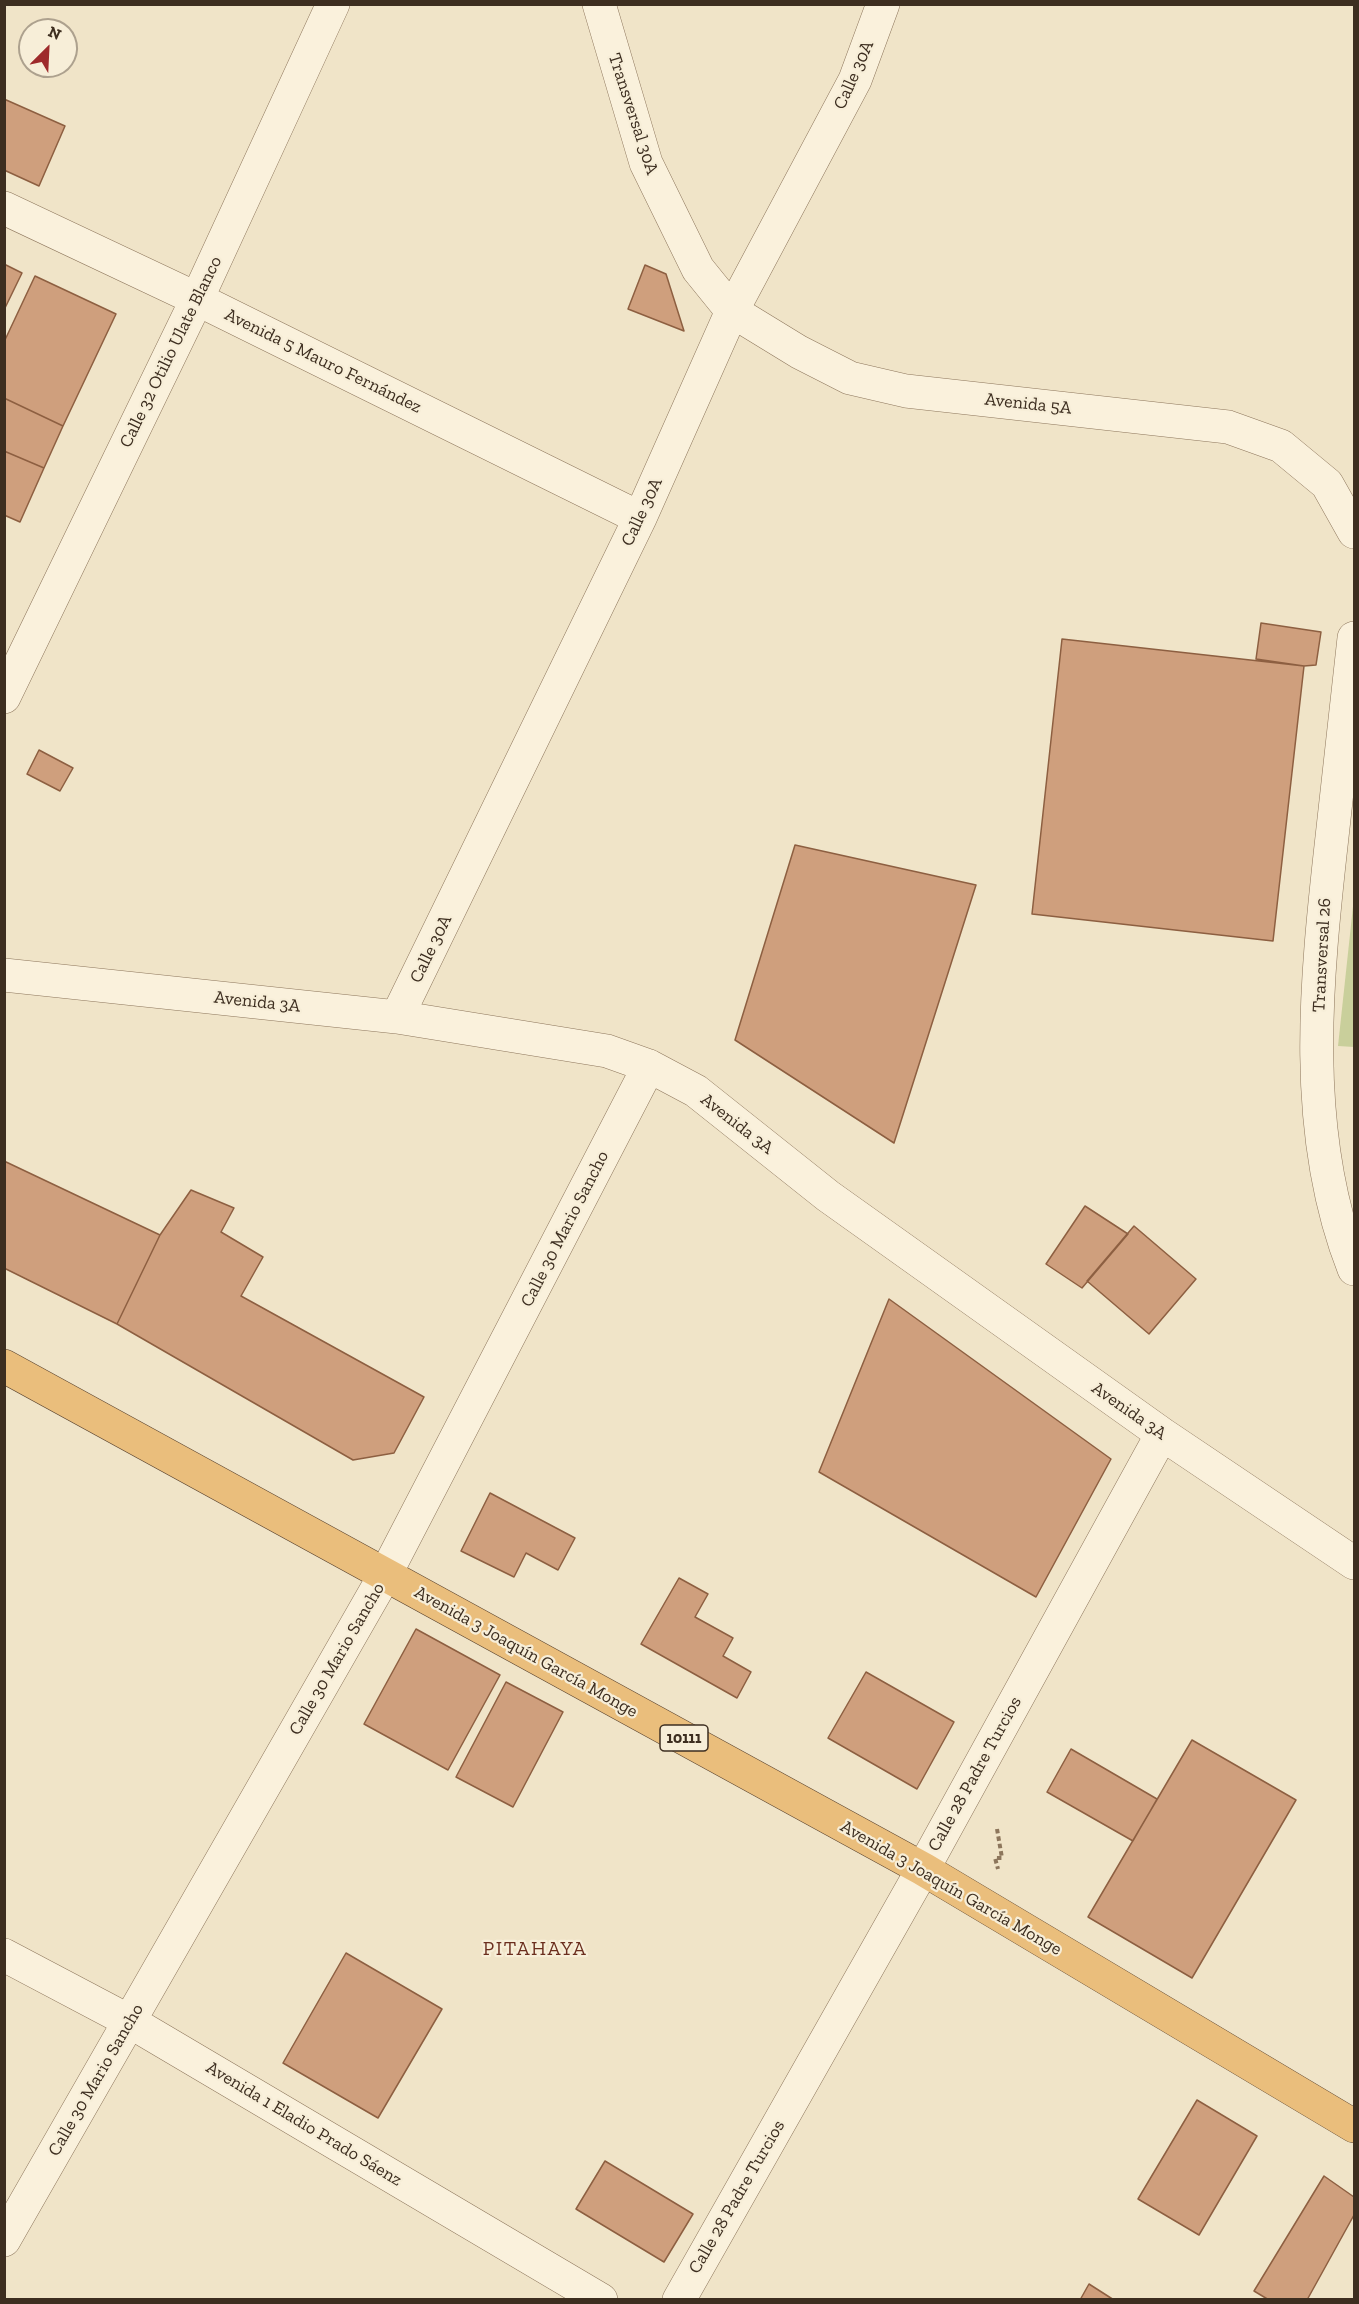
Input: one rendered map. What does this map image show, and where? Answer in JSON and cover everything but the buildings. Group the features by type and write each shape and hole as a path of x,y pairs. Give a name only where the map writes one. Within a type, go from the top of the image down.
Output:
{"highway":[{"name":"Avenida 3 Joaquín García Monge","path":"4,1366 923,1869 1354,2126"}],"street":[{"name":"Calle 32 Otilio Ulate Blanco","path":"4,698 197,299 333,4"},
{"name":"Transversal 30A","path":"599,4 646,163 698,269 732,311"},
{"name":"Calle 30A","path":"398,1017 640,518 732,311 855,80 883,4"},
{"name":"Avenida 5 Mauro Fernández","path":"4,208 197,299 640,518"},
{"name":"Avenida 5A","path":"732,311 799,352 850,378 906,391 1228,427 1281,446 1327,484 1354,532"},
{"name":"Transversal 26","path":"1354,638 1347,766 1320,942 1317,1094 1326,1162 1346,1247 1354,1269"},
{"name":"Avenida 3A","path":"4,975 398,1017 607,1051 649,1066 696,1091 828,1196 1162,1434 1354,1563"},
{"name":"Calle 30 Mario Sancho","path":"4,2240 385,1575 649,1066"},
{"name":"Calle 28 Padre Turcios","path":"679,2300 923,1869 1162,1434"},
{"name":"Avenida 1 Eladio Prado Sáenz","path":"4,1955 129,2021 601,2300"}],"path":[{"path":"997,1829 1002,1858"}],"green space":[{"path":"1354,897 1354,1047 1338,1046"}],"district":[{"name":"PITAHAYA","path":"535,1949"}]}
